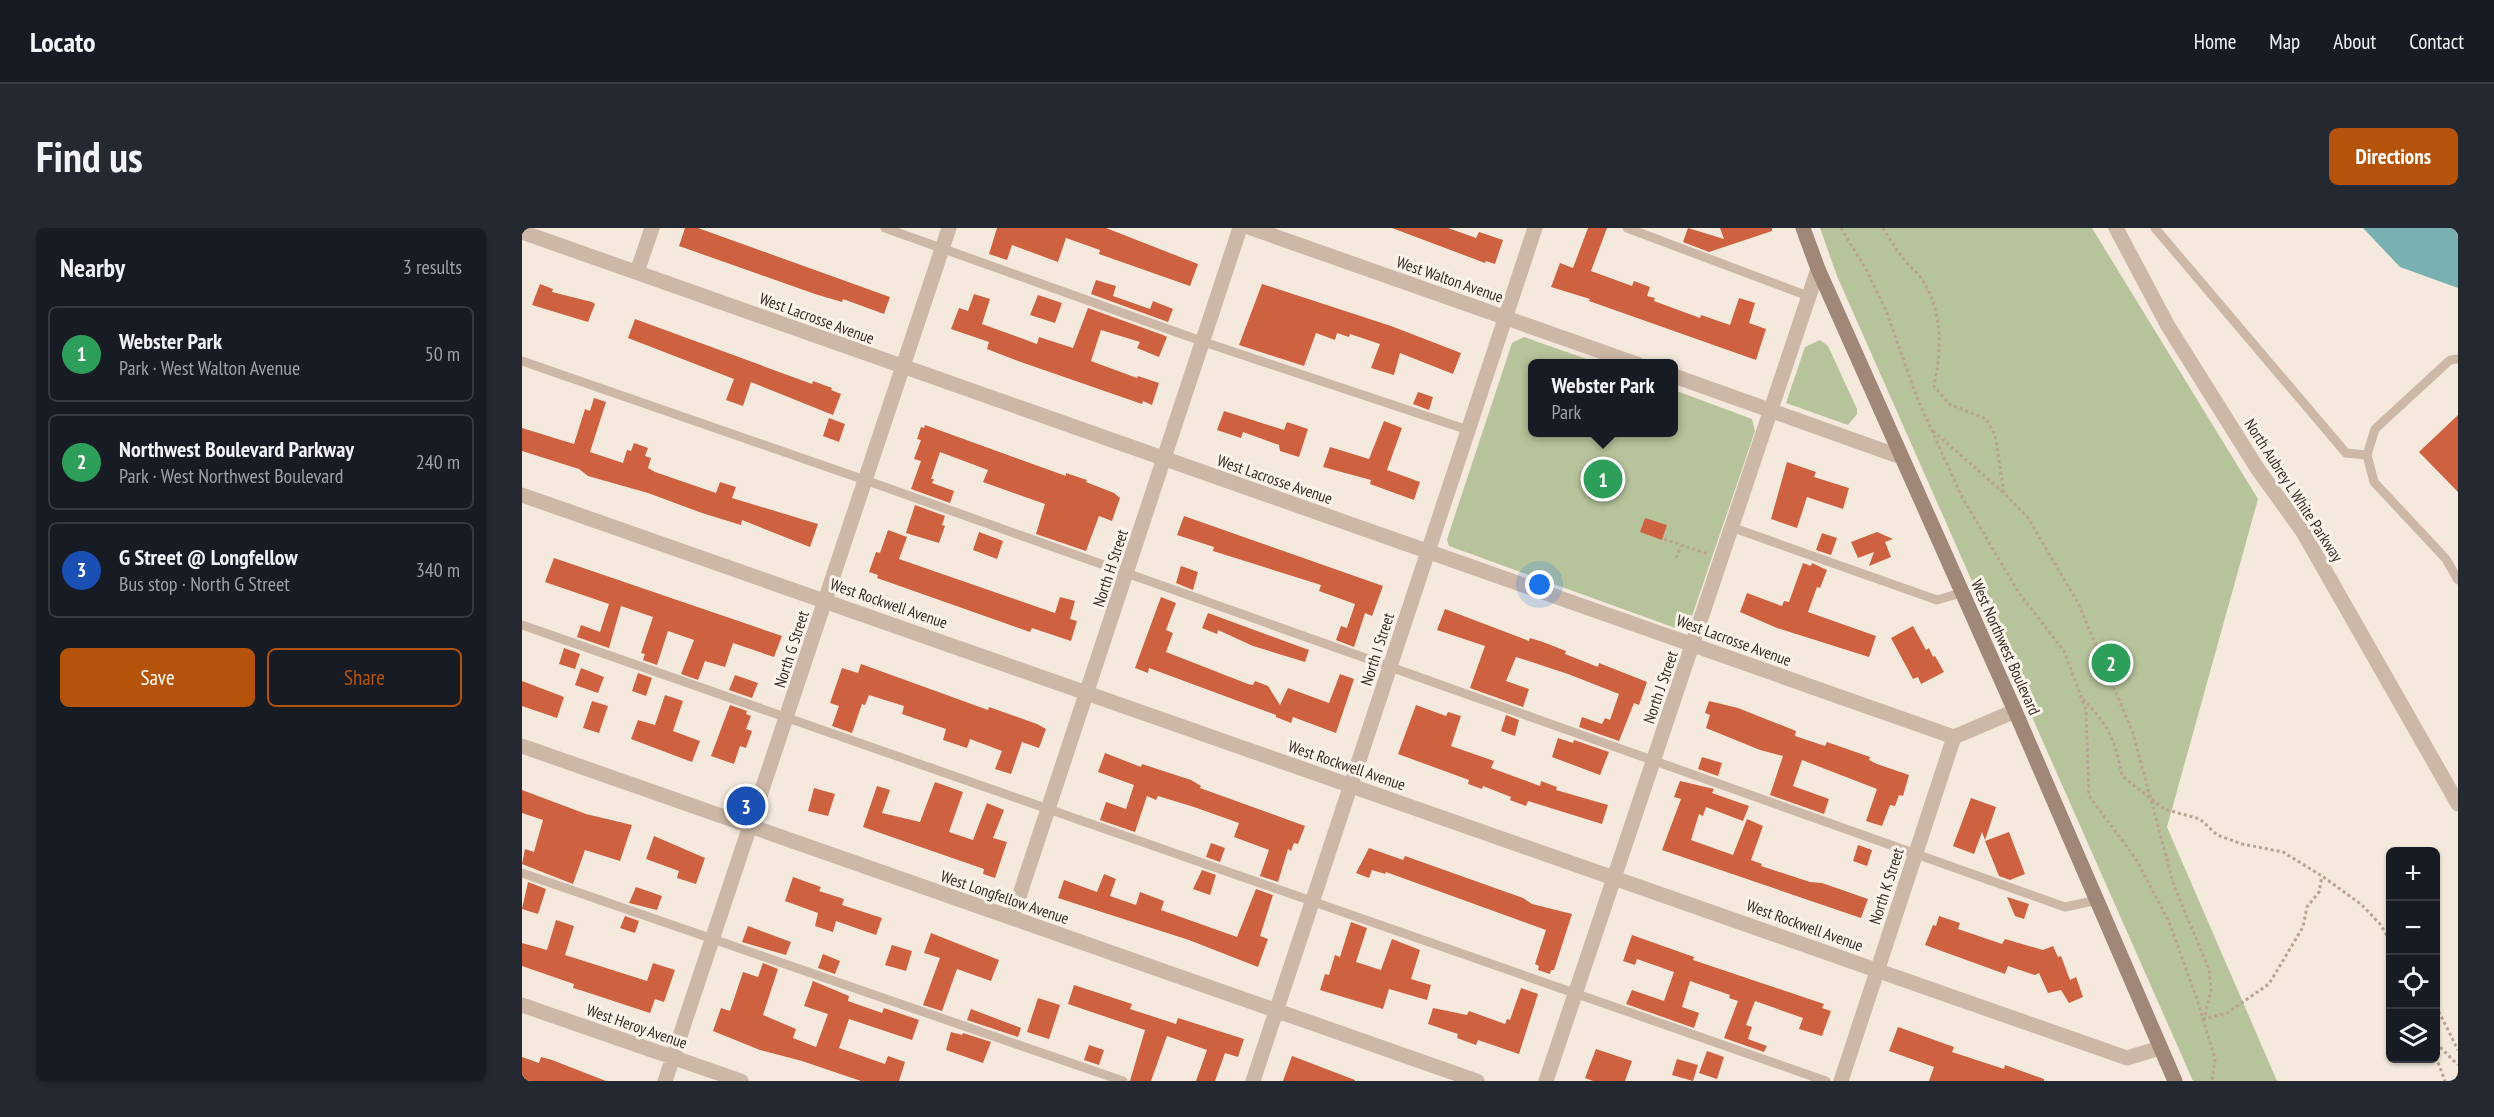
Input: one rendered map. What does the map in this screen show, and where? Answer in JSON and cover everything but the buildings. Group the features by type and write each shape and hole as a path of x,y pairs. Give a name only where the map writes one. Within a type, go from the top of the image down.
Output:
{"main road":[{"name":"West Northwest Boulevard","path":"1803,228 1818,269 2015,711 2175,1081"}],"street":[{"path":"637,272 652,228"},
{"name":"North G Street","path":"664,1081 948,228"},
{"name":"North H Street","path":"1012,918 1166,459 1240,228"},
{"name":"West Walton Avenue","path":"1251,228 1625,359"},
{"name":"North I Street","path":"1253,1081 1535,228"},
{"name":"North Aubrey L White Parkway","path":"2116,228 2168,326 2257,468 2303,532 2458,804"},
{"name":"West Lacrosse Avenue","path":"522,232 1954,737"},
{"name":"North J Street","path":"1546,1081 1818,269"},
{"path":"1678,377 1902,458"},
{"name":"West Rockwell Avenue","path":"522,495 1351,786 1615,876 2127,1058 2160,1048"},
{"path":"1954,737 2015,711"},
{"name":"North K Street","path":"1841,1081 1954,737"},
{"name":"West Longfellow Avenue","path":"522,746 1477,1081"},
{"name":"West Heroy Avenue","path":"522,1005 741,1081"}],"lane":[{"path":"885,228 1204,342 1468,429"},
{"path":"1627,228 1808,296"},
{"path":"2155,228 2346,453 2367,455"},
{"path":"2458,359 2450,360 2375,429 2367,455 2374,482 2446,559 2458,580"},
{"path":"522,361 1391,666 2065,907 2098,900"},
{"path":"1731,527 1937,600 1961,593"},
{"path":"522,625 1050,807 1826,1081"},
{"path":"522,873 1123,1081"}],"path":[{"path":"1841,228 1867,271 1887,313 1897,345 1962,497 2019,593 2064,651 2082,699 2088,734 2089,796 2136,859 2169,921 2216,1059 2212,1081"},
{"path":"1883,228 1893,246 1921,278 1935,305 1940,325 1940,350 1934,386 1949,404 1986,418 1995,435 2004,493"},
{"path":"1932,430 2004,493 2028,518 2078,603 2133,733 2174,886 2209,969 2211,990 2204,1019"},
{"path":"1664,539 1721,559"},
{"path":"1676,558 1682,545"},
{"path":"2082,699 2111,734 2118,750 2122,776 2164,809 2200,819 2217,835 2242,844 2283,852 2362,905 2386,933"},
{"path":"2204,1019 2227,1013 2269,984 2303,927 2307,907 2319,892 2322,876"},
{"path":"2438,1009 2458,1050"},
{"path":"2440,1047 2458,1065"},
{"path":"2438,1063 2445,1081"}],"green space":[{"path":"1820,228 2092,228 2258,499 2167,827 2277,1081 2193,1081 1837,276"},
{"path":"1524,337 1587,359 1528,359 1528,437 1678,437 1678,391 1752,419 1755,431 1688,628 1678,629 1449,546 1447,540 1451,527 1512,343"},
{"path":"1820,340 1828,346 1857,409 1857,414 1848,425 1786,403 1805,347"}],"water":[{"path":"2363,228 2458,228 2458,288 2400,267"}],"place":[{"name":"Webster Park","path":"1603,479"},
{"name":"Northwest Boulevard Parkway","path":"2111,663"},
{"name":"G Street @ Longfellow","path":"746,806"}]}
